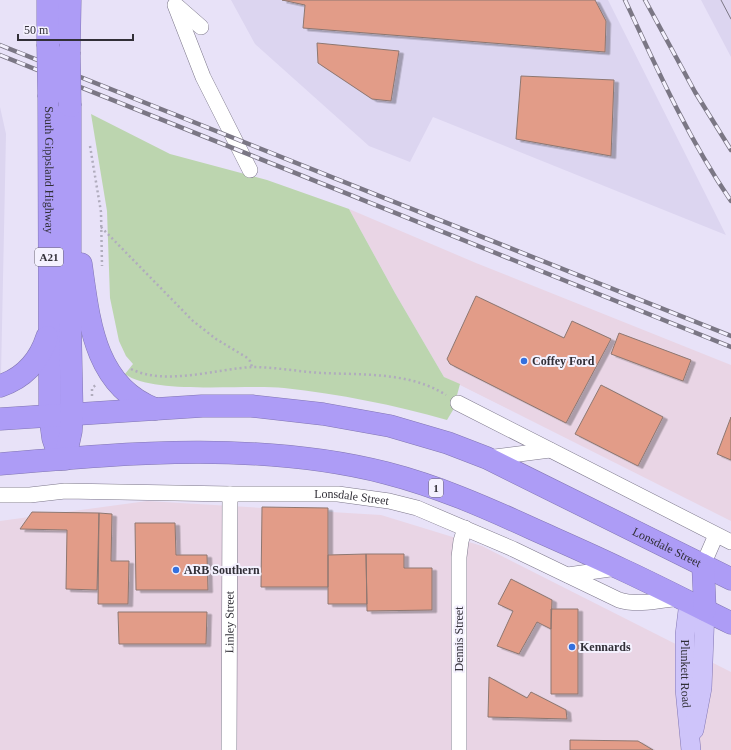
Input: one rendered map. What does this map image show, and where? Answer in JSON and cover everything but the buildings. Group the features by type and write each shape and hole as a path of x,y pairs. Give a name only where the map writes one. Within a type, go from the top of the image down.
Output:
{"highway":[{"name":"South Gippsland Highway","path":"48,0 50,416 53,438 63,459"},
{"name":"South Gippsland Highway","path":"63,459 71,432 72,414 70,322 70,0"},
{"path":"70,185 87,309 95,341 106,365 119,385 136,400 155,409"},
{"path":"0,386 17,378 32,367 40,353 49,331"},
{"name":"Lonsdale Street","path":"0,420 202,406 252,406 322,414 390,426 448,443 487,458 731,579"},
{"name":"1","path":"0,464 63,459 240,452 286,455 353,466 405,478 464,498 618,568 731,623"},
{"path":"692,603 702,565"}],"main road":[{"name":"Plunkett Road","path":"691,748 702,688 692,603"}],"street":[{"path":"173,2 201,27"},
{"path":"173,2 203,77 250,170"},
{"path":"458,403 731,542"},
{"path":"487,458 550,450"},
{"name":"Lonsdale Street","path":"0,495 30,495 65,492 325,494 360,496 402,503 465,528 568,575 612,598 624,602 692,603"},
{"name":"Linley Street","path":"229,750 230,494"},
{"name":"Dennis Street","path":"459,750 459,557 461,541 465,528"},
{"path":"702,565 716,535"},
{"path":"568,575 618,568"}],"path":[{"path":"101,227 193,321 216,339 246,357 250,361 252,368"},
{"path":"127,366 144,374 168,376 252,368 386,376 426,385 444,394"}],"shaded area":[{"path":"231,0 608,0 726,235 433,117 410,162 369,146 255,44"},
{"path":"701,0 731,0 731,57"},
{"path":"0,107 6,134 1,375 0,375"},
{"path":"349,209 476,263 731,365 731,521 444,377 395,293"},
{"path":"147,501 381,515 482,546 731,672 731,750 0,750 0,521"}],"green space":[{"path":"91,114 170,154 267,180 349,209 395,293 444,377 460,384 453,410 447,420 387,405 326,393 267,387 177,387 138,380 125,374 133,364 126,356 119,341 110,298 107,211"}],"tram line":[{"path":"721,0 731,19"}],"railway":[{"path":"625,0 687,128 715,177 731,201"},
{"path":"645,0 695,92 731,150"},
{"path":"0,45 731,336"},
{"path":"0,55 731,347"}],"place":[{"name":"Coffey Ford","path":"524,361"},
{"name":"ARB Southern","path":"176,570"},
{"name":"Kennards","path":"572,647"}]}
